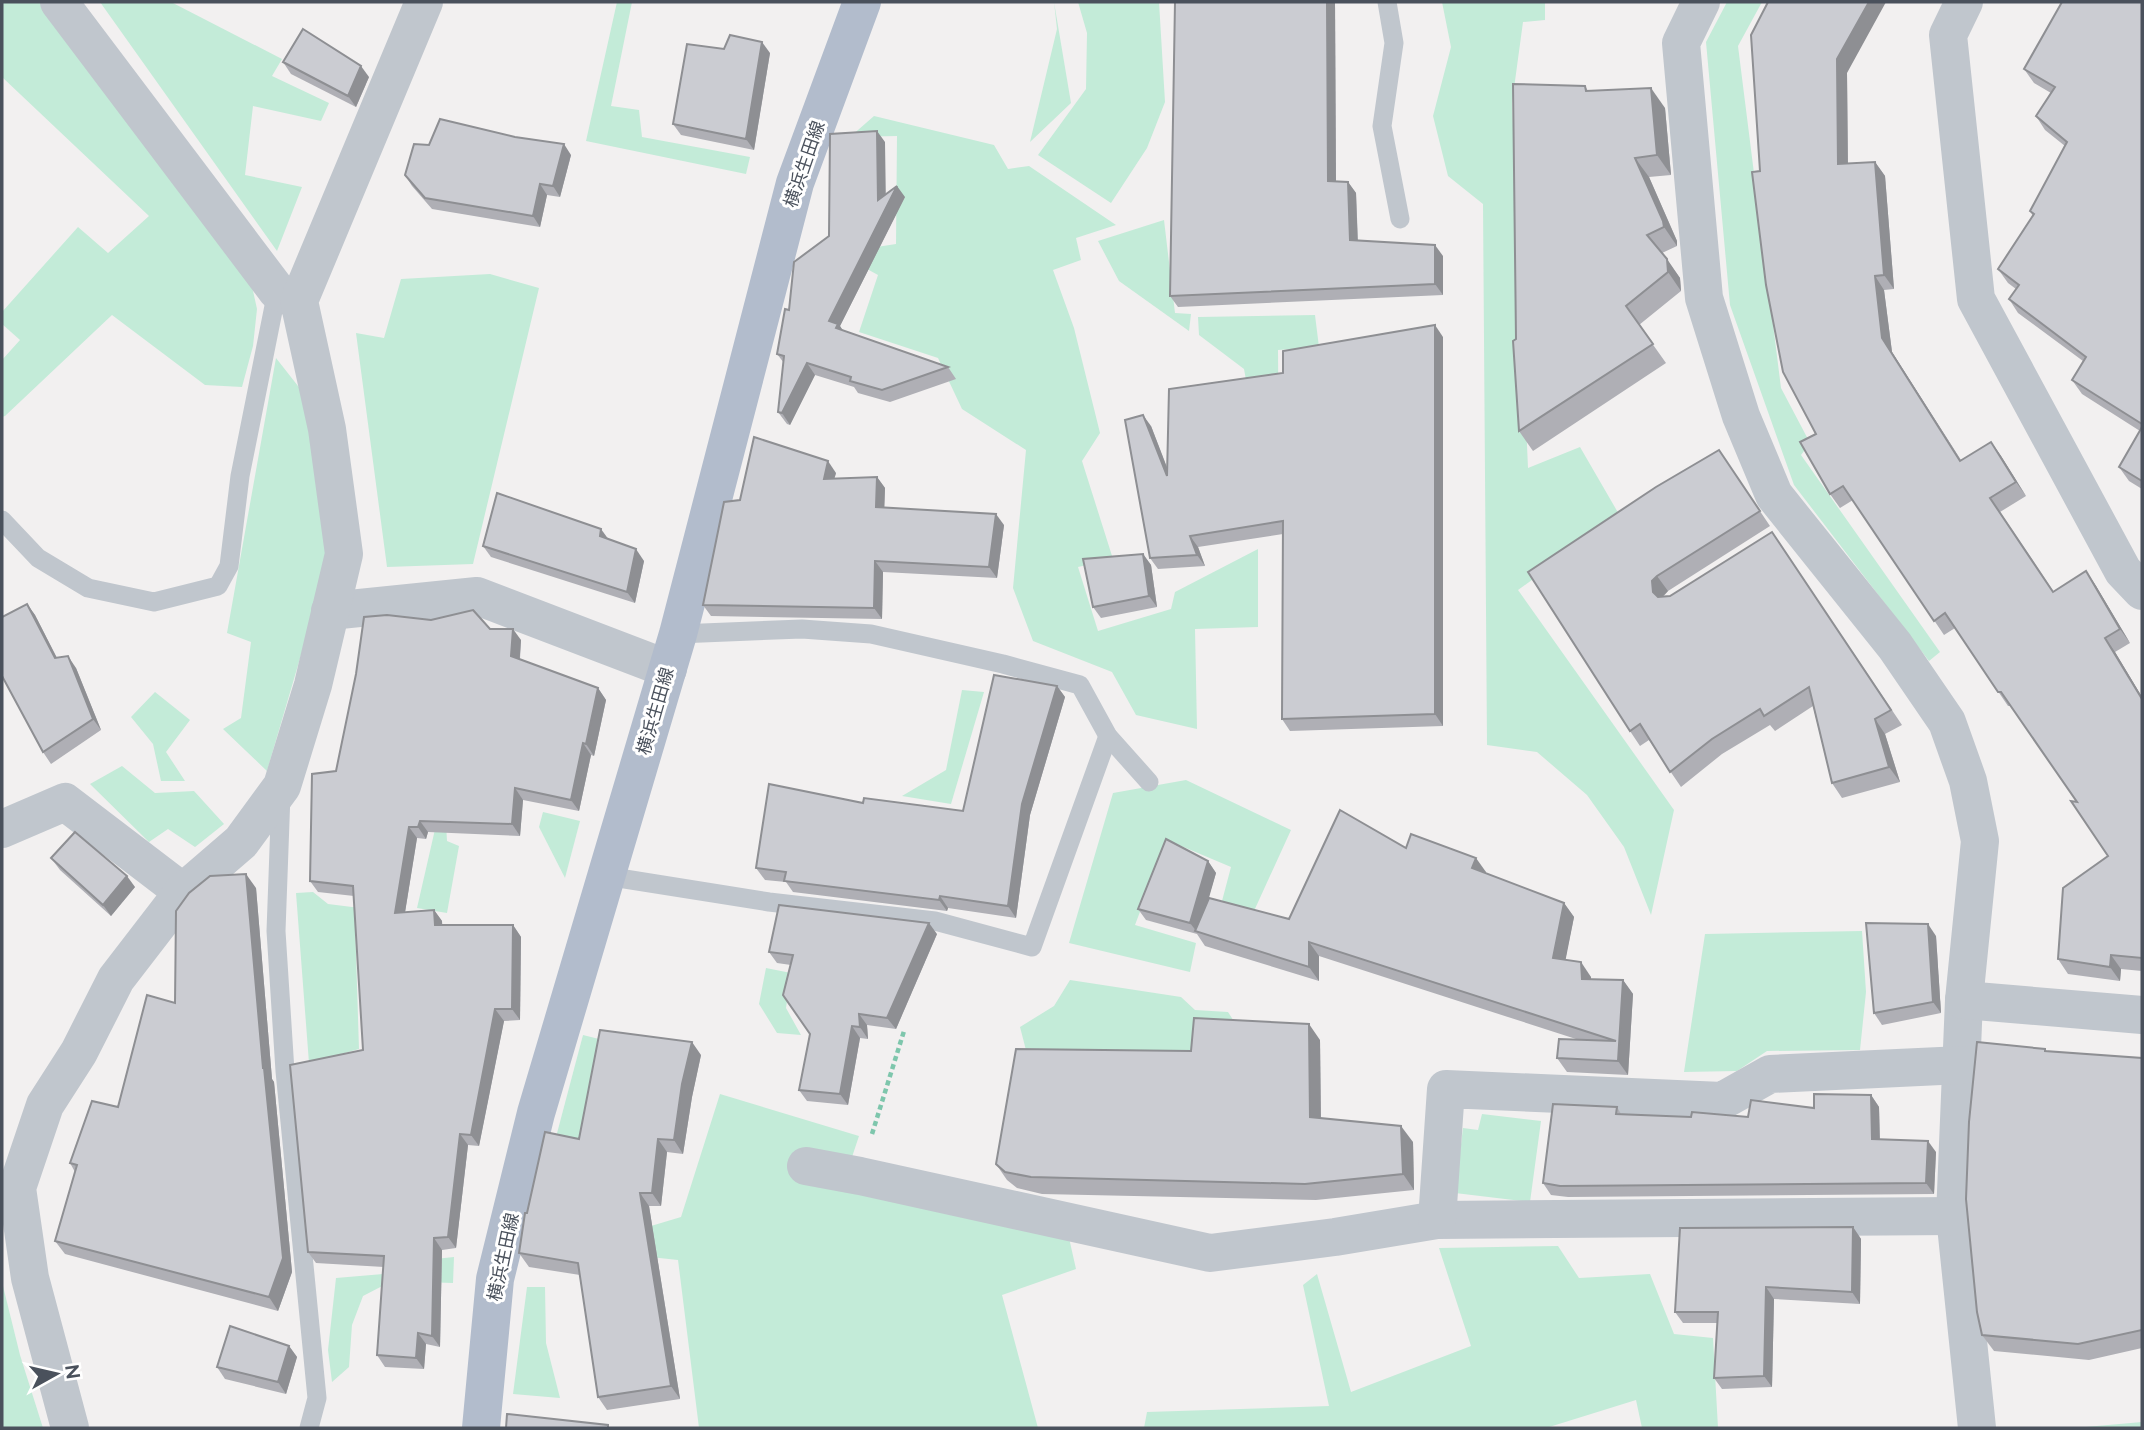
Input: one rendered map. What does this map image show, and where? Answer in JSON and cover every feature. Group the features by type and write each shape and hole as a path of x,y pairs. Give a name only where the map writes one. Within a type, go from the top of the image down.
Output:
{"main road":[{"name":"横浜生田線","path":"481,1428 495,1279 536,1113 673,651 795,183 862,2"}],"street":[{"path":"59,2 288,296 327,429 344,554 313,685 282,786 241,842 183,892 116,979 79,1052 45,1105 17,1188 30,1278 70,1428"},
{"path":"288,296 424,2"},
{"path":"1700,2 1681,43 1704,298 1741,416 1774,495 1792,528 1895,646 1947,722 1968,781 1980,841 1964,999 1955,1216 1977,1428"},
{"path":"1964,2 1948,35 1976,299 2123,570 2142,591"},
{"path":"330,611 477,596 673,651"},
{"path":"2,829 65,802 183,892"},
{"path":"1964,999 2142,1014"},
{"path":"1437,1220 1446,1089 1723,1101 1770,1074 1962,1065"},
{"path":"806,1166 863,1166 1210,1253 1335,1237 1437,1220 1955,1216"}],"lane":[{"path":"1387,2 1394,43 1382,126 1400,219"},
{"path":"2,520 38,558 88,588 154,602 218,586 229,566 240,476 288,296"},
{"path":"673,651 802,629 871,634 1003,664 1080,685 1108,736 1149,782"},
{"path":"606,876 769,902 935,921 1032,947 1108,736"},
{"path":"282,786 276,931 285,1071 317,1398 309,1428"}],"path":[{"path":"863,1166 904,1031"}],"green space":[{"path":"2,2 48,2 248,268 257,309 253,346 242,387 205,385 112,315 2,417 2,360 20,340 2,324 2,312 78,227 108,253 149,216 2,77"},
{"path":"100,2 171,2 282,59 272,76 329,103 321,121 253,106 245,175 302,187 277,251"},
{"path":"617,2 632,2 611,106 639,110 642,137 750,157 746,174 586,141"},
{"path":"1054,2 1071,103 1030,142 1057,29"},
{"path":"1078,2 1159,2 1165,102 1147,148 1111,203 1038,155 1086,89 1087,33"},
{"path":"1442,2 1545,2 1545,20 1523,22 1512,103 1528,468 1580,447 1620,516 1518,590 1674,810 1651,915 1624,847 1587,795 1537,752 1487,745 1483,204 1448,176 1433,116 1451,47"},
{"path":"1727,2 1762,2 1738,46 1781,388 1810,443 1801,455 1940,652 1929,661 1794,485 1730,305 1706,42"},
{"path":"874,116 994,145 1008,169 1029,166 1116,225 1076,238 1081,260 1053,270 1074,328 1100,433 1082,461 1113,559 1078,567 1098,631 1171,609 1175,592 1258,549 1258,627 1195,629 1197,729 1136,715 1112,672 1033,641 1013,588 1026,450 962,409 938,358 859,332 878,275 838,253 896,244 897,136 850,137"},
{"path":"1164,220 1175,313 1191,314 1189,331 1119,281 1098,241"},
{"path":"490,274 539,288 473,564 387,567 356,333 384,338 401,279"},
{"path":"1315,315 1319,347 1278,350 1279,486 1266,489 1244,369 1199,335 1198,317"},
{"path":"276,358 309,400 330,556 267,771 223,729 241,718 251,642 227,633"},
{"path":"962,690 984,692 951,804 902,796 946,770"},
{"path":"155,692 190,720 166,752 185,781 161,781 153,744 131,717"},
{"path":"122,766 155,793 194,791 224,824 195,847 168,829 149,842 90,784"},
{"path":"1186,780 1291,830 1254,911 1222,901 1231,867 1167,840 1135,925 1196,943 1190,972 1069,943 1113,793"},
{"path":"444,790 447,841 459,846 447,913 417,908"},
{"path":"543,812 580,821 565,878 539,827"},
{"path":"313,892 328,904 408,914 355,922 359,1049 309,1063 296,893"},
{"path":"1862,931 1866,992 1860,1050 1767,1051 1737,1071 1684,1072 1705,934"},
{"path":"766,968 791,973 786,1008 801,1035 777,1033 759,1004"},
{"path":"1070,980 1181,997 1195,1010 1228,1012 1237,1026 1195,1060 1027,1054 1020,1027 1054,1006"},
{"path":"583,1035 603,1040 597,1146 556,1137"},
{"path":"720,1094 859,1136 843,1184 1067,1229 1076,1269 1002,1295 1038,1428 699,1428 678,1260 641,1256 641,1229 681,1217"},
{"path":"1482,1114 1541,1121 1530,1202 1455,1193 1463,1128 1478,1130"},
{"path":"1558,1246 1579,1278 1650,1274 1674,1334 1713,1338 1718,1428 1642,1428 1636,1400 1546,1428 1144,1428 1147,1412 1329,1406 1303,1285 1317,1274 1351,1392 1471,1346 1439,1248"},
{"path":"454,1257 453,1283 392,1281 363,1296 352,1325 349,1367 332,1382 328,1350 336,1278 395,1273 406,1262"},
{"path":"2,1282 20,1355 43,1428 2,1428"},
{"path":"527,1287 545,1287 546,1343 560,1398 513,1394"},
{"path":"2142,1422 2142,1428 2074,1428"}],"building":[{"path":"1175,2 1327,2 1328,181 1348,182 1350,240 1435,245 1435,284 1170,296"},
{"path":"1768,2 1869,2 1837,59 1838,164 1875,162 1884,275 1875,276 1882,338 1960,461 1991,442 2016,482 1990,498 2053,592 2086,571 2120,629 2105,638 2142,699 2142,958 2111,955 2110,967 2058,959 2063,888 2108,856 2071,801 2077,802 1945,613 1934,621 1843,486 1830,494 1800,442 1816,434 1783,372 1766,285 1752,172 1760,171 1751,35"},
{"path":"2062,2 2142,2 2142,424 2072,380 2086,357 2009,299 2019,285 1998,269 2034,214 2030,211 2067,142 2036,116 2055,87 2024,69"},
{"path":"303,29 361,66 348,96 283,62"},
{"path":"730,35 762,42 746,139 673,124 687,44 724,49"},
{"path":"1513,84 1585,86 1586,91 1651,88 1657,155 1635,158 1664,227 1647,235 1667,259 1668,272 1626,306 1653,344 1519,431 1513,341 1516,339"},
{"path":"440,119 515,137 564,144 553,186 540,184 533,216 425,198 405,175 414,144 429,145"},
{"path":"877,131 878,200 897,186 829,321 838,324 836,328 948,367 882,390 850,381 851,377 807,363 782,413 778,412 784,356 777,354 785,309 789,310 794,262 829,236 830,134"},
{"path":"1435,325 1435,714 1282,719 1283,521 1190,536 1197,555 1150,558 1125,420 1143,415 1167,476 1169,389 1283,373 1283,351"},
{"path":"2142,427 2142,481 2119,467"},
{"path":"754,437 828,461 824,479 877,477 876,507 996,514 989,567 875,561 874,608 703,605 724,502 740,500"},
{"path":"1719,450 1760,511 1657,576 1652,581 1653,592 1658,597 1670,596 1772,532 1891,710 1875,719 1889,767 1832,783 1809,687 1764,716 1760,709 1712,739 1670,772 1640,724 1630,731 1528,572 1656,487"},
{"path":"497,493 601,529 600,536 636,549 627,592 483,546"},
{"path":"1143,554 1149,596 1093,607 1083,559"},
{"path":"27,604 55,658 68,656 93,719 43,752 2,676 2,617"},
{"path":"473,610 490,629 513,629 511,656 598,688 571,800 515,788 512,824 420,821 418,827 409,827 395,913 434,910 435,925 513,925 512,1009 495,1009 471,1135 460,1134 448,1237 434,1238 432,1336 418,1333 416,1358 377,1355 384,1256 308,1252 290,1065 363,1050 353,886 310,881 312,774 336,771 356,674 364,617 387,615 431,620"},
{"path":"994,675 1057,686 1022,804 1008,906 940,896 939,900 784,881 786,872 756,868 769,784 863,803 864,798 963,811"},
{"path":"1340,810 1406,848 1411,834 1476,858 1472,868 1564,903 1553,958 1581,962 1582,979 1623,980 1618,1061 1557,1058 1559,1039 1616,1041 1309,942 1309,967 1195,931 1209,898 1289,919"},
{"path":"75,832 127,876 103,905 51,858"},
{"path":"1166,839 1208,861 1190,923 1138,909"},
{"path":"246,874 283,1258 269,1297 55,1241 77,1165 70,1163 92,1101 118,1107 147,995 175,1003 176,911 189,893 210,876"},
{"path":"779,905 929,923 887,1018 859,1014 860,1027 852,1026 840,1094 799,1090 810,1034 783,995 793,955 769,952"},
{"path":"1866,923 1928,924 1933,1002 1874,1013"},
{"path":"1194,1018 1309,1024 1310,1117 1401,1126 1403,1174 1305,1184 1031,1177 1005,1172 996,1164 1016,1049 1191,1051"},
{"path":"600,1030 692,1042 682,1084 674,1140 658,1139 652,1193 640,1193 671,1386 598,1397 578,1263 519,1253 525,1213 545,1132 579,1139"},
{"path":"1977,1042 2045,1051 2142,1058 2142,1330 2078,1344 1982,1335 1977,1312 1966,1199 1969,1122"},
{"path":"1814,1094 1871,1095 1872,1139 1928,1141 1926,1183 1560,1186 1543,1183 1553,1104 1617,1107 1616,1114 1691,1117 1692,1112 1748,1117 1751,1100 1814,1108"},
{"path":"1853,1227 1852,1292 1766,1287 1764,1376 1714,1378 1718,1312 1675,1312 1680,1228"},
{"path":"230,1326 289,1346 278,1382 217,1367"},
{"path":"507,1414 608,1425 608,1428 506,1428"}]}
